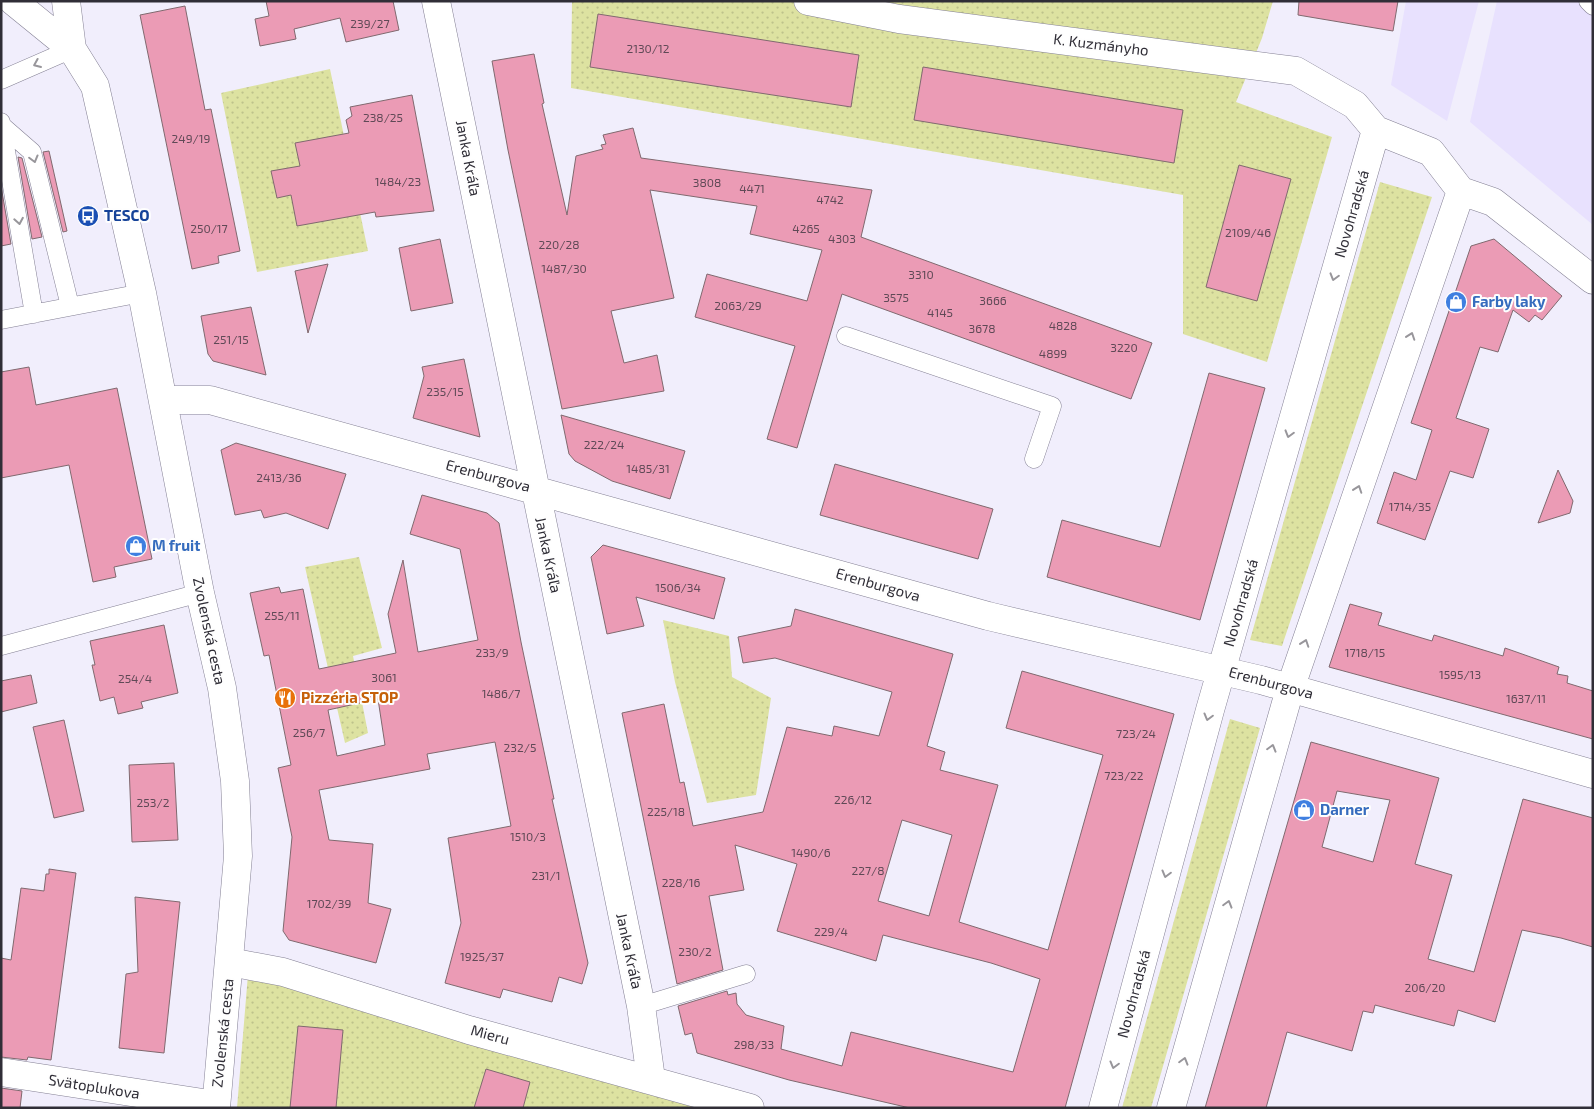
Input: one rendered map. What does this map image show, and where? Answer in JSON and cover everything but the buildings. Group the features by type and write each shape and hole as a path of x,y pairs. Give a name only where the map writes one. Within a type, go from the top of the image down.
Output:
{"street":[{"name":"Zvolenská cesta","path":"13,1 72,49 95,86 142,293 200,593 222,688 235,781 238,856 216,1106"},
{"name":"Zvolenská cesta","path":"66,1 72,49"},
{"name":"Janka Kráľa","path":"436,1 641,1006 651,1079"},
{"name":"K. Kuzmányho","path":"808,1 899,19 1296,71 1355,105 1376,130"},
{"path":"1376,130 1431,152 1461,191 1493,202 1593,280"},
{"name":"Novohradská","path":"1103,1108 1222,670 1376,130"},
{"path":"1170,1108 1290,689 1461,191"},
{"name":"Erenburgova","path":"164,400 210,400 535,488 988,616 1222,670 1593,774"},
{"name":"Mieru","path":"230,962 283,972 469,1030 750,1108"},
{"name":"Svätoplukova","path":"1,1072 216,1106"}],"lane":[{"path":"1588,1 1593,6"},
{"path":"1,80 72,49"},
{"path":"2,124 32,152 70,306"},
{"path":"2,124 34,314"},
{"path":"1,320 142,293"},
{"path":"846,336 1052,406 1034,459"},
{"path":"1,646 200,593"},
{"path":"641,1006 746,974"}],"shaded area":[{"path":"1406,1 1479,1 1447,121 1391,85"},
{"path":"1497,1 1593,1 1593,225 1470,122"}],"green space":[{"path":"572,1 1273,1 1262,38 1236,102 1332,137 1267,362 1183,334 1183,195 571,88"},
{"path":"330,69 368,251 257,272 221,93"},
{"path":"1380,182 1432,197 1282,646 1250,640"},
{"path":"359,557 382,648 353,656 368,733 345,743 305,567"},
{"path":"663,620 729,636 732,677 771,698 756,795 707,803 675,682"},
{"path":"1230,719 1260,728 1151,1108 1122,1108"},
{"path":"249,962 709,1108 237,1108"}],"place":[{"name":"TESCO","path":"88,216"},
{"name":"Farby laky","path":"1456,302"},
{"name":"M fruit","path":"136,546"},
{"name":"Pizzéria STOP","path":"285,698"},
{"name":"Darner","path":"1304,810"}]}
